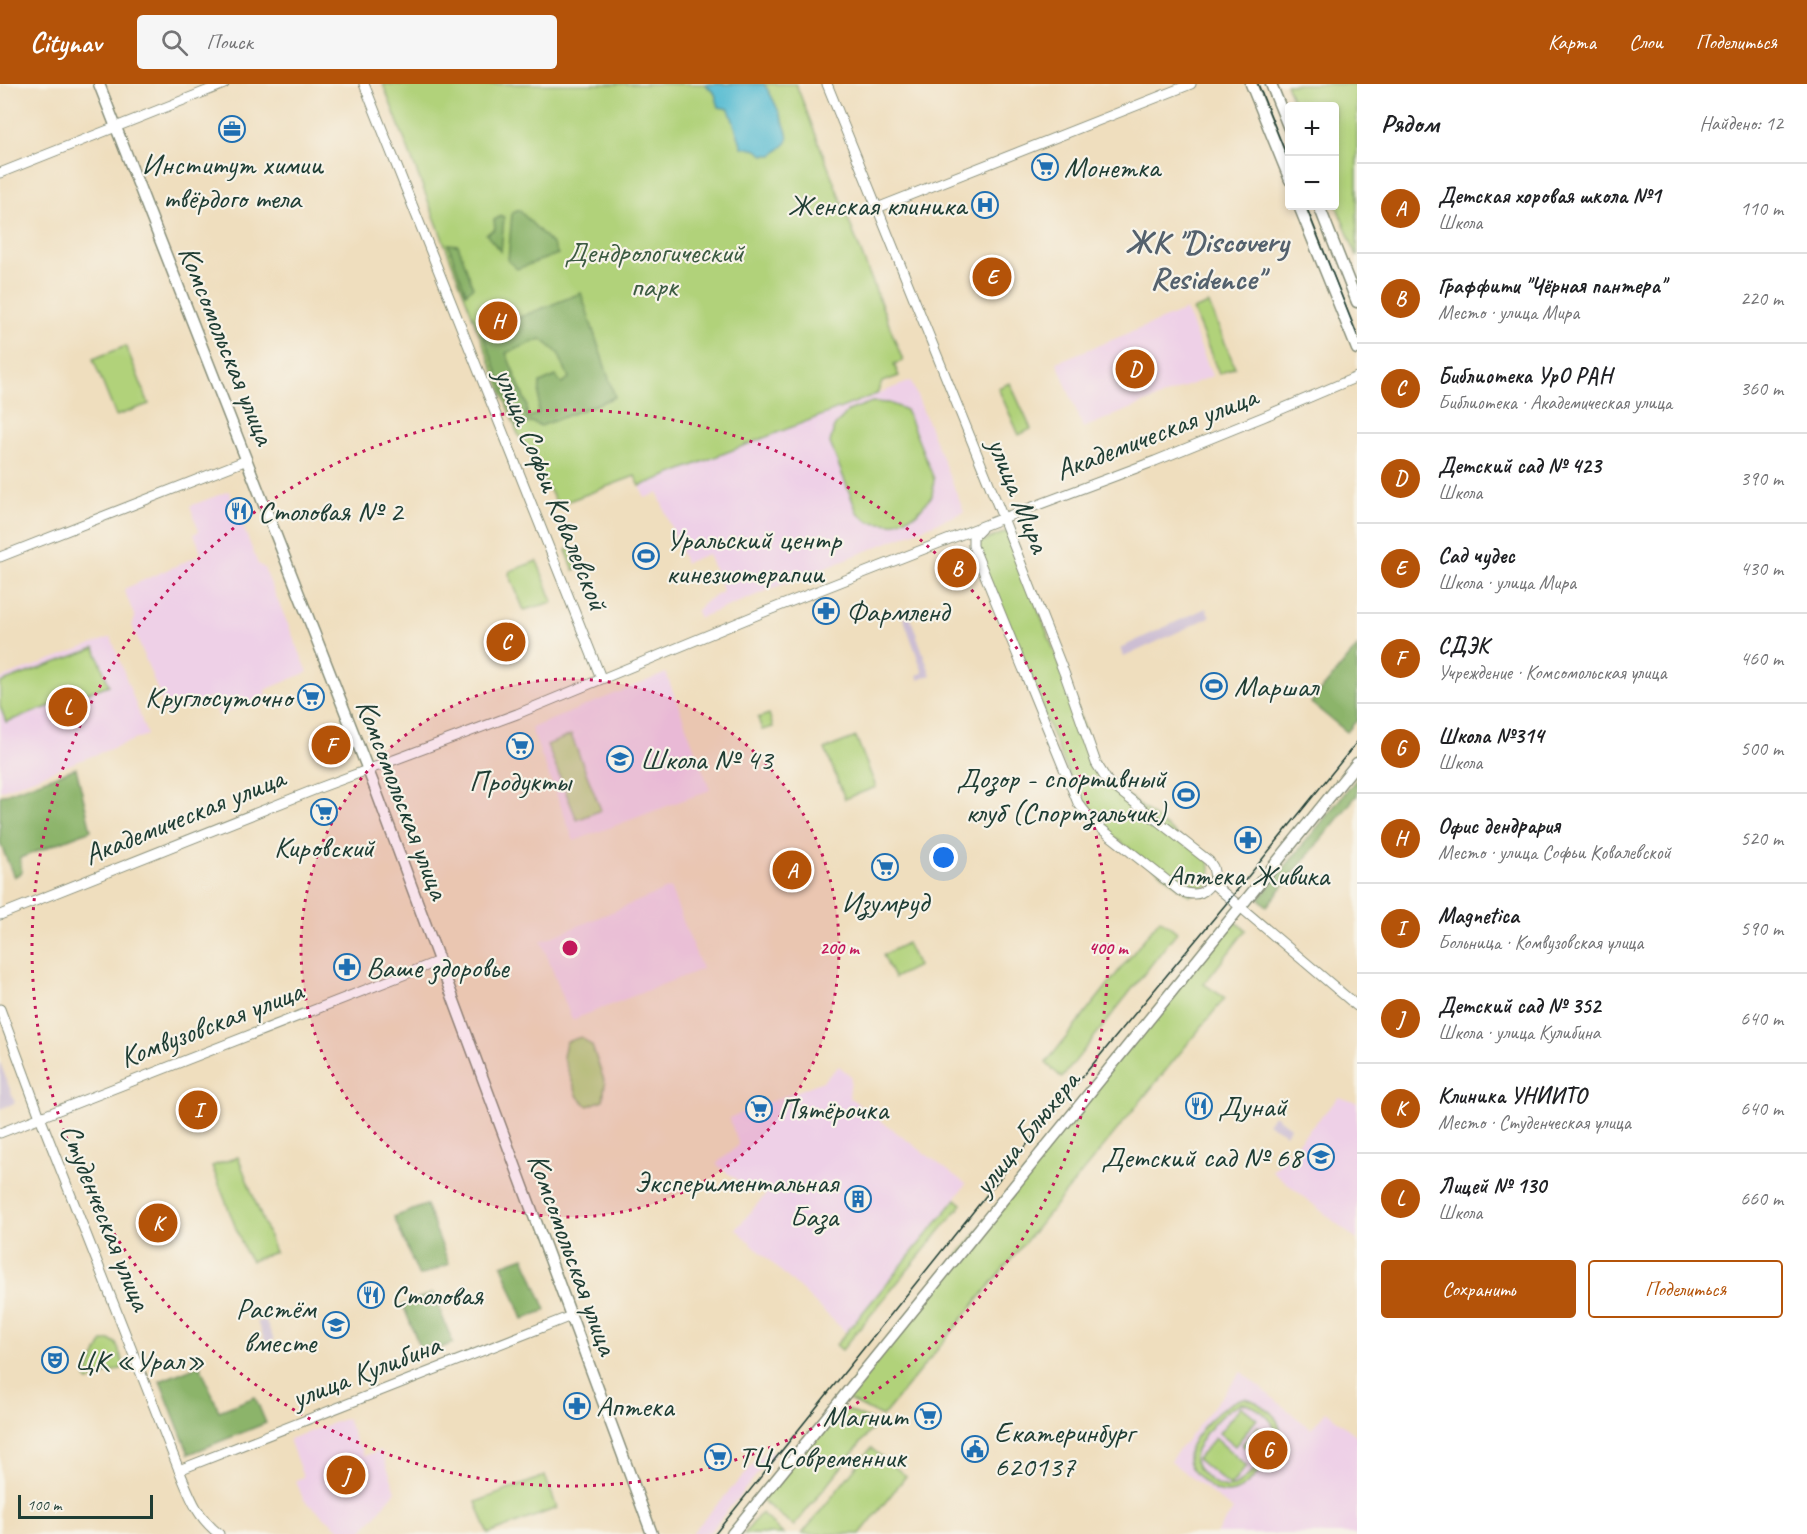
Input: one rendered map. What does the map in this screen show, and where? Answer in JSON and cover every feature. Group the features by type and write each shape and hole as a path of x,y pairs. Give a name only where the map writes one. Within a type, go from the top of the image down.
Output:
{"main road":[{"name":"Комсомольская улица","path":"99,84 368,771 652,1534"},
{"path":"1251,84 1285,168"},
{"path":"1271,84 1285,119"},
{"path":"1301,210 1357,349"},
{"path":"1321,210 1357,302"},
{"name":"улица Блюхера","path":"732,1534 1357,763"}],"street":[{"path":"0,173 224,84"},
{"name":"улица Софьи Ковалевской","path":"364,84 601,678"},
{"name":"улица Мира","path":"827,84 1003,518 1065,675 1096,764 1102,775 1119,792 1209,861 1215,877 1206,890 1197,895 1189,895 1180,891 1094,823 1078,803 974,546 973,537 985,525"},
{"path":"877,208 1191,84"},
{"name":"Академическая улица","path":"0,915 320,788 517,714 759,614 1155,461 1357,377"},
{"path":"0,557 247,460"},
{"path":"1212,883 1357,1006"},
{"name":"Комвузовская улица","path":"0,1133 439,961"},
{"name":"Студенческая улица","path":"0,1009 179,1470 202,1519 219,1534"},
{"name":"улица Кулибина","path":"179,1470 571,1316"}],"shaded area":[{"path":"1186,310 1212,376 1083,428 1057,362"},
{"path":"911,381 964,512 699,618 696,611 709,599 723,592 708,554 685,563 658,493 645,498 640,486"},
{"path":"229,491 258,564 264,568 308,672 265,690 267,696 219,716 211,697 167,714 132,625 135,618 124,589 202,554 194,534 199,531 190,506"},
{"path":"907,608 931,675 919,680 917,675 923,673 901,611"},
{"path":"1206,608 1210,617 1124,657 1120,648"},
{"path":"111,637 147,735 0,791 0,679"},
{"name":"Школа № 43","path":"666,673 710,790 574,841 531,728"},
{"path":"670,888 702,969 572,1020 541,941"},
{"path":"0,1062 15,1103 0,1109"},
{"path":"839,1066 851,1076 849,1097 966,1184 851,1337 736,1229 766,1194 752,1183 747,1188 716,1164 739,1145 729,1118 823,1081"},
{"name":"Детский сад № 68","path":"1339,1097 1357,1103 1357,1240 1272,1171"},
{"path":"1274,1115 1290,1127 1286,1134 1267,1123"},
{"path":"265,1319 274,1340 266,1343 257,1322"},
{"path":"1241,1372 1311,1429 1326,1411 1357,1436 1357,1534 1216,1534 1233,1510 1170,1461"},
{"path":"347,1418 357,1445 361,1447 364,1456 381,1450 396,1491 360,1534 345,1534 303,1499 296,1480 303,1477 289,1439"},
{"path":"767,1449 774,1454 708,1534 691,1534"}],"green space":[{"name":"Дендрологический парк","path":"383,84 796,84 903,361 894,364 899,376 882,382 877,394 640,486 635,476 558,505 518,434"},
{"path":"1286,84 1357,84 1357,257 1338,210 1339,102 1293,102"},
{"path":"519,210 553,245 558,254 517,269 508,261 512,213"},
{"path":"501,216 504,217 501,252 486,234 495,229 494,220"},
{"path":"448,244 458,245 473,287 466,293"},
{"path":"581,293 615,397 541,426 531,422 518,427 482,332","holes":["541,339 558,353 569,378 562,384 556,376 540,383 538,414 527,418 527,405 506,353"]},
{"path":"1209,304 1235,367 1219,374 1193,310"},
{"path":"126,346 149,404 116,416 93,359"},
{"path":"1010,383 1031,429 1019,435 998,388"},
{"path":"872,402 889,403 906,410 934,479 932,496 916,514 892,524 870,522 857,512 830,443 834,427 848,411"},
{"path":"1008,531 1102,775 1209,861 1212,883 1189,895 1086,815 975,550 981,542"},
{"path":"566,550 576,551 582,560 581,565 574,570"},
{"path":"537,561 553,602 524,610 509,574 510,571"},
{"path":"1357,647 1357,720 1347,732 1311,703"},
{"path":"95,648 109,685 6,722 0,706 0,683"},
{"path":"769,714 773,727 762,730 758,718"},
{"path":"571,735 601,810 577,820 547,745"},
{"path":"856,737 876,787 845,799 825,749"},
{"path":"76,768 91,830 20,858 22,872 14,877 0,843 0,796"},
{"path":"1357,778 1357,795 1267,906 1259,899"},
{"path":"1160,919 1177,932 1062,1078 1046,1063"},
{"path":"1231,919 1246,930 1204,984 1225,998 882,1417 843,1397"},
{"path":"907,943 918,966 894,978 883,955"},
{"path":"581,1037 592,1046 605,1083 603,1100 588,1106 578,1097 563,1057 566,1042"},
{"path":"238,1157 275,1252 251,1261 245,1252 212,1166"},
{"path":"956,1199 962,1204 842,1350 836,1345"},
{"path":"426,1205 449,1264 419,1276 394,1217"},
{"path":"524,1257 546,1310 523,1319 502,1265"},
{"path":"433,1293 453,1343 423,1355 403,1305"},
{"path":"110,1340 116,1343 125,1367 88,1381 86,1377 100,1346 103,1342"},
{"path":"200,1365 219,1411 255,1397 266,1423 189,1454 160,1381"},
{"path":"1245,1398 1266,1409 1276,1419 1280,1434 1276,1449 1253,1478 1237,1491 1224,1493 1208,1485 1191,1468 1188,1461 1189,1450 1209,1421 1237,1400","holes":["1242,1403 1258,1409 1269,1419 1275,1430 1274,1440 1264,1458 1250,1474 1234,1486 1227,1488 1206,1477 1198,1468 1194,1457 1201,1441 1219,1417"]},
{"path":"836,1405 877,1423 794,1526 760,1499"},
{"path":"1241,1406 1257,1419 1235,1446 1219,1433"},
{"path":"1258,1426 1267,1434 1252,1453 1242,1445"},
{"path":"1215,1438 1247,1466 1230,1486 1197,1459"},
{"path":"871,1448 906,1476 860,1534 802,1534"},
{"path":"545,1476 557,1508 488,1534 476,1502"},
{"path":"761,1513 783,1534 744,1534"}],"water":[{"path":"705,84 764,84 784,123 788,138 786,143 773,155 764,155 755,149 742,147 729,109 719,107 715,94"}],"tram line":[{"path":"1258,84 1287,156"},
{"path":"1308,210 1357,335"},
{"path":"715,1534 1049,1117 1357,742"}],"place":[{"name":"Институт химии твёрдого тела","path":"232,129"},
{"name":"Монетка","path":"1045,167"},
{"name":"Женская клиника","path":"985,205"},
{"name":"Сад чудес","path":"992,277"},
{"name":"Офис дендрария","path":"498,321"},
{"name":"Детский сад № 423","path":"1135,369"},
{"name":"Столовая № 2","path":"239,511"},
{"name":"Уральский центр кинезиотерапии","path":"646,556"},
{"name":"Граффити \"Чёрная пантера\"","path":"957,568"},
{"name":"Фармленд","path":"826,611"},
{"name":"Библиотека УрО РАН","path":"506,642"},
{"name":"Маршал","path":"1214,686"},
{"name":"Круглосуточно","path":"311,697"},
{"name":"Лицей № 130","path":"68,707"},
{"name":"СДЭК","path":"331,745"},
{"name":"Продукты","path":"520,746"},
{"name":"Школа № 43","path":"620,759"},
{"name":"Дозор - спортивный клуб (Спортзальчик)","path":"1186,795"},
{"name":"Кировский","path":"324,812"},
{"name":"Аптека Живика","path":"1248,840"},
{"name":"Изумруд","path":"885,867"},
{"name":"Детская хоровая школа №1","path":"792,870"},
{"name":"Ваше здоровье","path":"347,967"},
{"name":"Дунай","path":"1199,1106"},
{"name":"Пятёрочка","path":"759,1109"},
{"name":"Magnetica","path":"198,1110"},
{"name":"Детский сад № 68","path":"1321,1157"},
{"name":"Экспериментальная База","path":"858,1199"},
{"name":"Клиника УНИИТО","path":"158,1223"},
{"name":"Столовая","path":"371,1295"},
{"name":"Растём вместе","path":"336,1325"},
{"name":"ЦК «Урал»","path":"55,1360"},
{"name":"Аптека","path":"577,1406"},
{"name":"Магнит","path":"928,1416"},
{"name":"Екатеринбург 620137","path":"975,1449"},
{"name":"Школа №314","path":"1268,1450"},
{"name":"ТЦ Современник","path":"718,1457"},
{"name":"Детский сад № 352","path":"346,1475"}],"district":[{"name":"ЖК \"Discovery Residence\"","path":"1207,260"}]}
